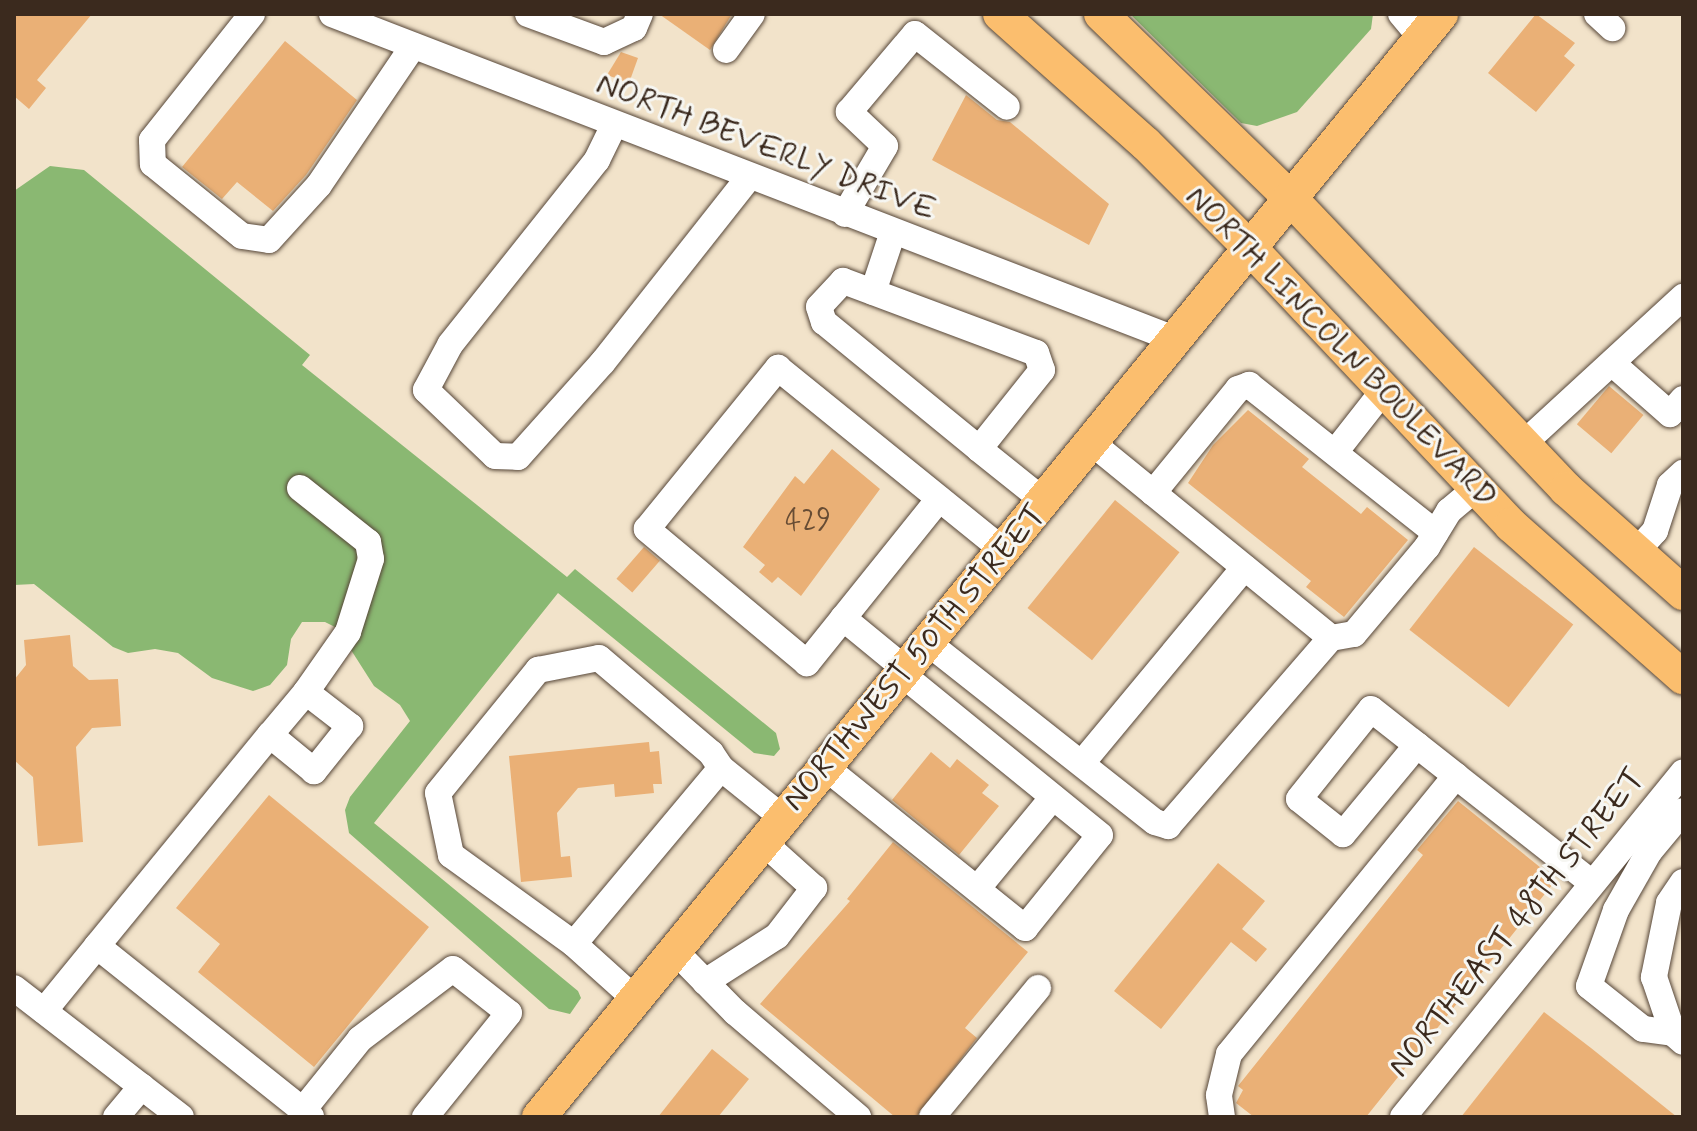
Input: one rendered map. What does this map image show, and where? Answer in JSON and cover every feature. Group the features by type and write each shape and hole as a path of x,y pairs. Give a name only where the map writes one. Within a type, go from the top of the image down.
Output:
{"main road":[{"name":"NORTH LINCOLN BOULEVARD","path":"1000,14 1146,144 1250,248 1475,489 1683,677"},
{"name":"NORTH LINCOLN BOULEVARD","path":"1101,14 1290,198 1522,445 1635,553 1683,593"},
{"name":"NORTHWEST 50TH STREET","path":"553,1112 635,999 1177,340 1290,198 1421,22"}],"street":[{"path":"252,14 152,140 153,164 242,236 269,240 319,185 413,46"},
{"name":"NORTH BEVERLY DRIVE","path":"332,14 1177,340"},
{"path":"528,14 604,42 634,28 640,14"},
{"path":"726,50 752,14"},
{"path":"845,214 885,146 849,112 915,34 1007,107"},
{"path":"614,125 597,160 450,345 426,390 495,456 518,457 603,362 749,177"},
{"path":"873,292 893,232"},
{"path":"979,449 1042,370 1036,353 843,281 819,307 824,322 979,449 1044,501"},
{"path":"1522,445 1581,386 1613,364 1683,297"},
{"path":"1613,364 1670,414 1683,399"},
{"path":"939,499 807,663 647,529 778,368 1003,550"},
{"path":"1153,493 1238,389 1249,385 1436,533"},
{"path":"1336,451 1383,391"},
{"path":"1092,443 1331,638"},
{"path":"1635,553 1655,531 1670,485 1683,473"},
{"path":"44,1011 306,692 348,632 371,559 368,542 300,488"},
{"path":"927,642 1155,822 1168,826 1331,638 1354,634 1436,533 1449,511 1475,489"},
{"path":"1082,763 1244,568"},
{"path":"825,767 1025,928 1100,835 843,618"},
{"path":"635,999 574,944 451,855 438,793 538,670 599,658 711,753 773,830 814,888 777,936 705,982"},
{"path":"270,735 314,771 350,726 306,692"},
{"path":"1417,745 1343,834 1299,799 1371,709 1417,745 1592,883"},
{"path":"574,944 721,768"},
{"name":"NORTHEAST 48TH STREET","path":"1403,1117 1683,772"},
{"path":"1222,1117 1219,1095 1229,1054 1456,776"},
{"path":"977,889 1053,797"},
{"path":"1678,1038 1643,1029 1589,986 1616,910 1649,852 1683,811"},
{"path":"1678,1038 1654,977 1669,903 1683,882"},
{"path":"97,946 307,1114 360,1039 453,969 509,1013 425,1117"},
{"path":"675,951 705,982 858,1117"},
{"path":"14,988 181,1117"},
{"path":"932,1117 1038,988"},
{"path":"116,1117 142,1086"}],"green space":[{"path":"1130,14 1373,14 1371,29 1297,112 1257,126 1241,123"},
{"path":"50,166 84,170 310,355 302,365 567,577 575,569 776,733 780,749 774,756 754,753 558,593 374,823 578,991 581,998 570,1014 549,1009 349,833 345,810 350,797 410,721 400,705 374,686 337,628 325,622 302,622 291,639 287,665 270,685 253,691 212,678 178,653 155,649 128,653 113,647 34,584 14,585 14,191"}],"building":[{"path":"14,14 92,14 37,80 46,88 29,109 14,96"},
{"path":"659,14 732,14 710,50"},
{"path":"1536,14 1575,43 1564,56 1575,65 1536,112 1488,73"},
{"path":"285,41 357,100 306,175 273,211 237,182 222,199 182,167"},
{"path":"621,52 638,58 629,83 607,75"},
{"path":"966,95 997,120 1010,122 1109,204 1089,245 932,160"},
{"path":"1609,386 1643,415 1611,453 1577,424"},
{"path":"1248,410 1309,459 1302,467 1361,514 1367,507 1408,540 1344,617 1306,587 1311,581 1188,483 1213,445"},
{"path":"832,449 880,489 801,596 778,577 772,583 759,572 765,565 743,547 795,476 804,484"},
{"path":"1115,500 1180,552 1092,660 1028,608"},
{"path":"644,547 660,561 632,592 616,579"},
{"path":"1474,547 1573,625 1509,707 1409,630"},
{"path":"70,635 73,666 89,680 118,679 121,726 92,728 76,747 83,842 38,846 33,777 14,760 14,680 26,665 24,640"},
{"path":"649,742 650,752 659,751 662,784 653,784 654,793 615,797 614,784 578,788 557,813 561,857 570,856 572,877 521,882 509,756"},
{"path":"931,752 950,768 957,759 989,785 982,793 999,806 959,855 892,800"},
{"path":"269,795 429,927 314,1067 198,972 220,944 176,908"},
{"path":"1458,801 1556,880 1366,1117 1254,1117 1236,1103 1243,1090 1238,1086 1423,855 1417,850"},
{"path":"893,842 1028,952 965,1028 977,1038 916,1117 895,1117 760,1004 850,901 847,899"},
{"path":"1218,863 1265,901 1242,929 1267,949 1256,962 1231,942 1161,1029 1114,991"},
{"path":"1544,1012 1591,1048 1677,1117 1461,1117"},
{"path":"712,1049 749,1079 718,1117 658,1117"}]}
